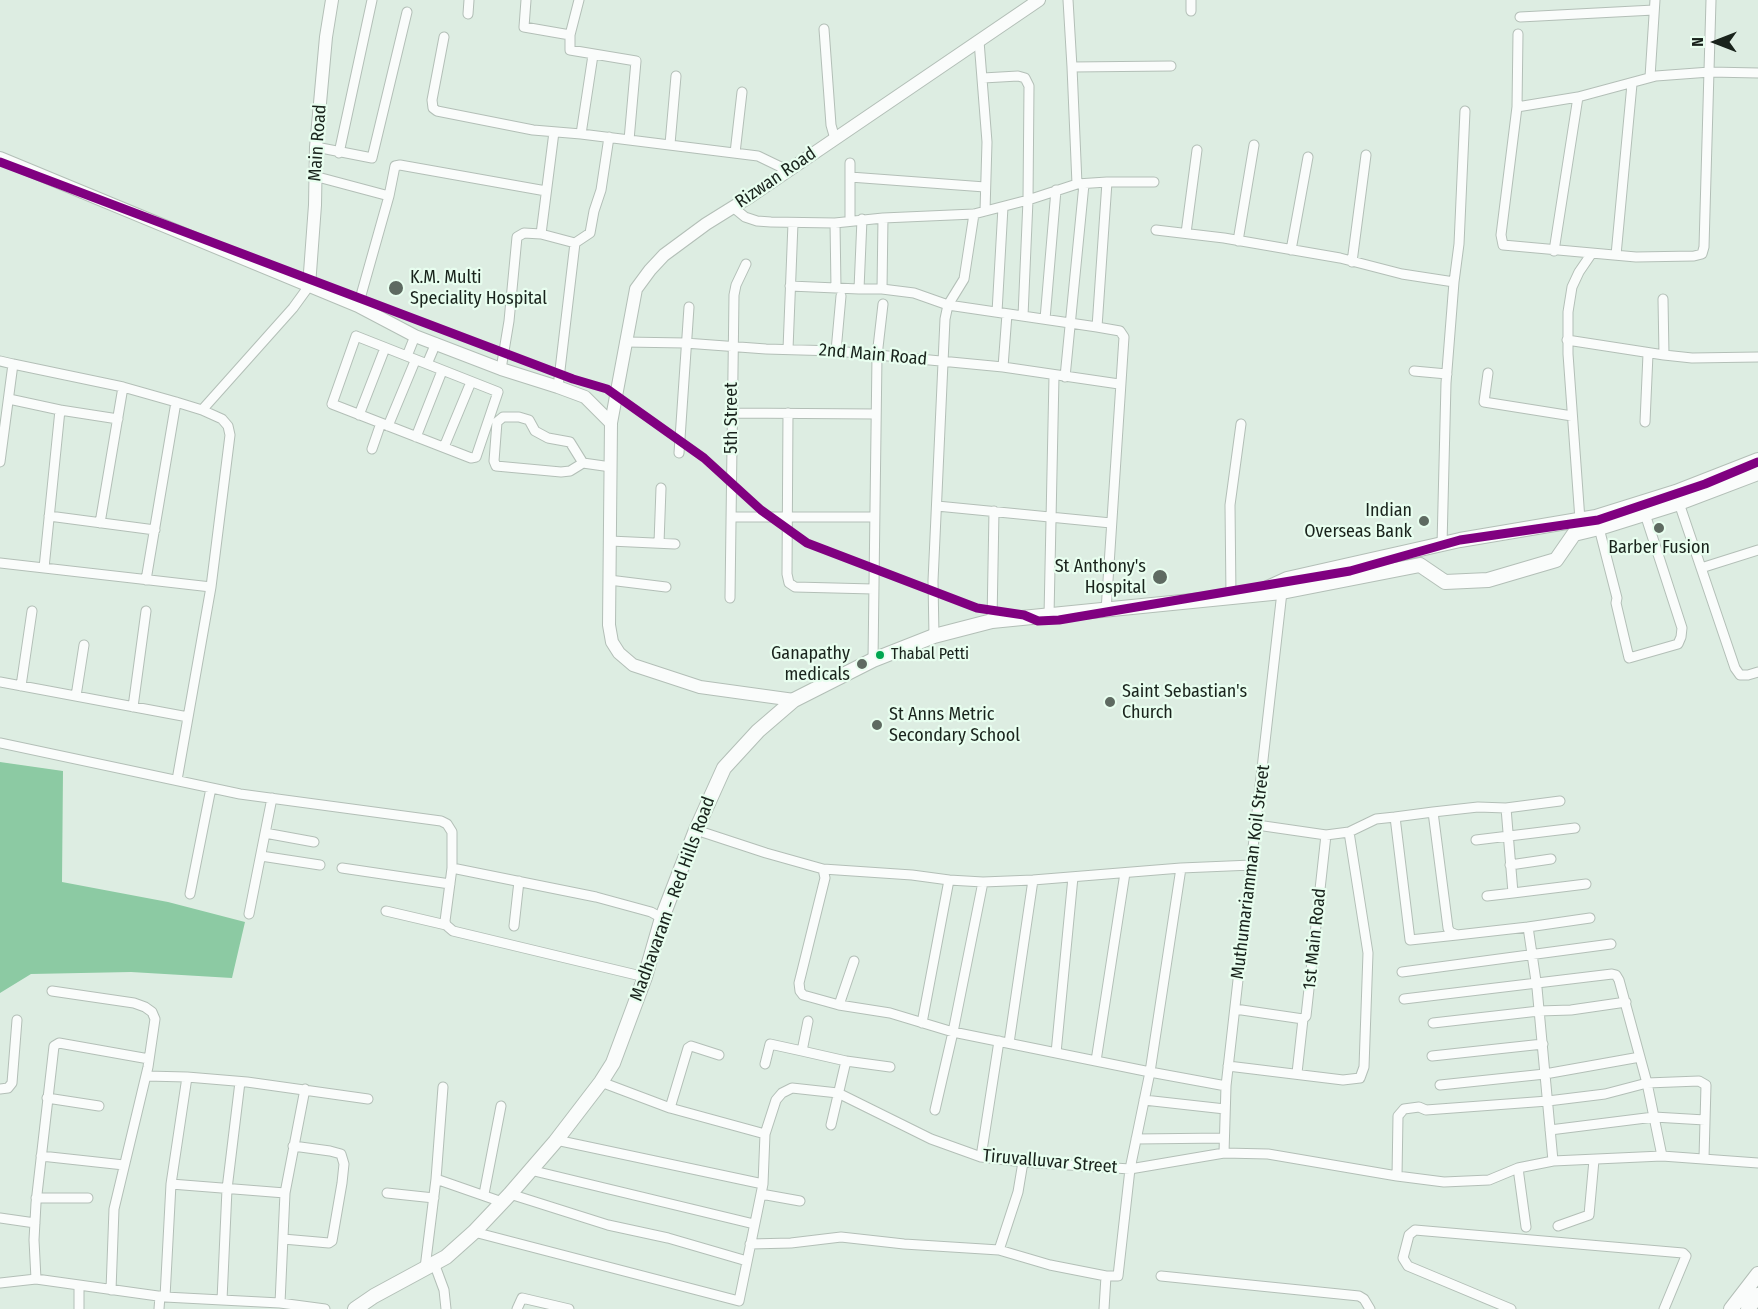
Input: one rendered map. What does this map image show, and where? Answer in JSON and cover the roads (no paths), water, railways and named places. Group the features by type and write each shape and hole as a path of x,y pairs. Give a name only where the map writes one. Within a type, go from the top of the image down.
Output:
{"main road":[{"name":"Main Road","path":"309,286 315,204 316,147 326,37 332,0"},
{"name":"Rizwan Road","path":"794,700 700,687 633,665 625,660 615,648 610,634 609,580 611,423 636,289 664,255 706,224 734,208 1039,0"},
{"path":"0,158 358,306 415,336 585,398 611,423"},
{"path":"1442,545 1596,517 1676,492 1758,460"},
{"path":"1599,528 1679,503 1758,473"},
{"name":"Madhavaram - Red Hills Road","path":"356,1309 446,1257 474,1232 556,1140 601,1082 613,1063 645,977 662,918 696,830 724,768 758,731 794,700 873,660 934,636 992,621 1282,592 1420,565 1445,582 1488,580 1556,560 1574,534 1599,528"},
{"name":"Madhavaram - Red Hills Road","path":"1255,594 1287,579 1442,545"},
{"path":"1731,1309 1758,1274"},
{"path":"1748,1309 1758,1295"}],"street":[{"path":"339,153 372,0"},
{"path":"468,14 469,0"},
{"path":"525,0 524,27 570,34"},
{"path":"579,0 570,34 569,50 636,61 629,140"},
{"path":"1065,377 1080,184 1068,0"},
{"path":"1191,0 1191,11"},
{"path":"1518,34 1517,107 1502,242 1506,246 1616,255 1702,254 1711,0"},
{"path":"1520,17 1654,5 1650,77"},
{"path":"316,147 372,158 407,12"},
{"path":"824,29 831,125 835,139"},
{"path":"444,37 432,100 434,110 521,128 735,153 768,159 787,170"},
{"path":"979,41 987,142 985,211"},
{"path":"581,134 593,55"},
{"path":"1072,66 1171,66"},
{"path":"1517,107 1578,97 1632,84 1650,77 1710,72 1758,73"},
{"path":"983,78 1014,75 1028,81 1028,200 1023,315"},
{"path":"670,144 676,76"},
{"path":"1616,255 1632,84"},
{"path":"735,153 742,92"},
{"path":"1554,251 1578,97"},
{"path":"1442,545 1447,374 1459,244 1465,111"},
{"path":"541,234 554,132"},
{"path":"501,369 509,321 517,237 524,233 541,234 575,243 590,233 601,190 609,137"},
{"path":"1238,241 1254,145"},
{"path":"1186,233 1197,150"},
{"path":"1352,262 1366,155"},
{"path":"1292,250 1308,157"},
{"path":"850,163 850,221"},
{"path":"358,306 389,196 395,166 546,190"},
{"path":"314,176 389,196"},
{"path":"850,177 985,188"},
{"path":"1097,327 1107,182"},
{"path":"734,208 745,217 757,221 835,223 862,219 974,214 1080,184 1154,182"},
{"path":"1046,319 1056,190"},
{"path":"1003,207 1004,367"},
{"path":"934,636 933,581 945,319 948,305 963,279 974,214"},
{"path":"882,289 883,218"},
{"path":"859,290 862,219"},
{"path":"788,349 793,223"},
{"path":"835,223 839,292 836,351"},
{"path":"1156,230 1292,250 1402,274 1454,282"},
{"path":"558,387 575,243"},
{"path":"1580,520 1567,340 1568,312 1572,287 1592,253"},
{"name":"5th Street","path":"730,598 734,290 746,264"},
{"path":"202,410 293,308 309,286"},
{"path":"790,286 839,292 882,289 919,294 948,305 1097,327 1120,332 1123,335 1106,611"},
{"path":"1663,299 1664,355"},
{"path":"873,660 877,356 883,304"},
{"path":"679,453 688,307"},
{"path":"356,336 386,348 498,392 476,457 471,458 332,404 356,336"},
{"path":"372,449 411,358 415,336"},
{"path":"1567,340 1648,354 1692,358 1758,357"},
{"name":"2nd Main Road","path":"625,342 685,342 733,347 836,351 1004,367 1119,384"},
{"path":"427,364 436,343"},
{"path":"359,415 386,348"},
{"path":"1645,422 1648,354"},
{"path":"0,361 123,387 176,402 222,419 228,426 230,435 211,587 177,780"},
{"path":"0,462 13,364"},
{"path":"416,437 441,371"},
{"path":"1414,371 1447,374"},
{"path":"1488,373 1484,402 1572,416"},
{"path":"1049,616 1054,376"},
{"path":"444,447 471,382"},
{"path":"100,523 123,387"},
{"path":"9,399 118,419"},
{"path":"146,580 176,402"},
{"path":"44,568 60,410"},
{"path":"731,413 876,414"},
{"path":"788,413 787,574 789,582 795,587 873,590"},
{"path":"583,463 570,442 548,438 535,431 529,420 519,417 502,417 497,422 494,461 496,466 561,472 570,471 583,463 611,466"},
{"path":"1231,597 1230,505 1241,424"},
{"path":"659,543 661,488"},
{"path":"1679,503 1735,668 1740,675 1758,672"},
{"path":"937,506 1111,523"},
{"path":"992,621 994,511"},
{"path":"1599,528 1629,658 1678,644 1682,628 1645,514"},
{"path":"50,516 155,530"},
{"path":"732,517 874,517"},
{"path":"610,541 675,544"},
{"path":"1701,568 1757,553"},
{"path":"0,563 211,587"},
{"path":"609,580 666,587"},
{"name":"Muthumariamman Koil Street","path":"1224,1153 1228,1066 1282,592"},
{"path":"21,686 32,611"},
{"path":"134,706 146,611"},
{"path":"76,696 84,645"},
{"path":"0,682 188,717"},
{"path":"0,743 211,788 441,821 447,824 452,832 452,868 446,925"},
{"path":"190,894 211,788"},
{"path":"249,914 272,798"},
{"path":"1257,825 1326,835 1349,832 1376,819 1478,807 1506,808 1560,801"},
{"path":"1506,808 1512,893"},
{"path":"1432,812 1448,928 1450,932 1457,935"},
{"path":"1395,817 1410,940 1590,918"},
{"path":"1476,840 1575,828"},
{"path":"696,830 823,869 949,880 983,882 1033,880 1181,868 1252,866"},
{"path":"1228,1066 1351,1080 1360,1078 1364,1067 1368,954 1349,832"},
{"path":"265,833 314,842"},
{"name":"1st Main Road","path":"1297,1074 1303,1019 1306,1016 1326,835"},
{"path":"261,856 320,865"},
{"path":"1510,865 1551,859"},
{"path":"342,868 450,884"},
{"path":"452,868 596,897 651,912 662,918"},
{"path":"750,1244 791,1243 841,1237 904,1244 999,1250 1050,1264 1106,1276 1118,1276 1130,1169 1150,1072 1181,868"},
{"path":"823,869 825,878 799,983 803,995 839,1005 890,1013 953,1032 1226,1086"},
{"path":"1096,1061 1125,873"},
{"path":"1056,1053 1073,877"},
{"path":"922,1023 949,880"},
{"path":"981,1157 1033,880"},
{"path":"514,926 519,881"},
{"path":"934,1110 953,1032 983,882"},
{"path":"1486,896 1586,884"},
{"path":"386,910 446,925 459,933 645,977"},
{"path":"1528,927 1543,1044 1553,1161"},
{"path":"1402,972 1611,944"},
{"path":"839,1005 854,961"},
{"path":"1404,999 1616,975 1626,1002 1647,1083 1662,1156"},
{"path":"52,991 134,1003 152,1012 155,1019 146,1076 114,1209 111,1290"},
{"path":"1433,1023 1539,1011 1571,1010 1626,1002"},
{"path":"1235,1009 1303,1019"},
{"path":"0,1089 8,1088 12,1083 17,1020"},
{"path":"802,1051 808,1021"},
{"path":"36,1279 36,1198 52,1050 56,1043 149,1059"},
{"path":"765,1064 770,1044 846,1061 890,1067"},
{"path":"1432,1056 1543,1044"},
{"path":"670,1108 688,1048 691,1046 719,1055"},
{"path":"1440,1085 1545,1074 1640,1057"},
{"path":"831,1125 846,1061"},
{"path":"146,1076 240,1082 368,1099"},
{"path":"159,1309 162,1297 171,1184 187,1077"},
{"path":"222,1300 227,1189 240,1082"},
{"path":"474,1232 739,1301 762,1189 765,1134 670,1108 601,1082"},
{"path":"1397,1176 1398,1116 1404,1109 1419,1107 1426,1110 1548,1101 1605,1094 1647,1083 1704,1082 1707,1088 1704,1158"},
{"path":"444,1087 429,1265 444,1290 446,1309"},
{"name":"Tiruvalluvar Street","path":"765,1134 776,1100 782,1093 792,1088 838,1093 931,1139 981,1157 1023,1162 1130,1169 1224,1153 1268,1154 1444,1182 1489,1180 1518,1168 1553,1161 1662,1156 1758,1163"},
{"path":"279,1303 285,1194 305,1089"},
{"path":"47,1098 99,1106"},
{"path":"1144,1100 1225,1109"},
{"path":"484,1194 501,1106"},
{"path":"1551,1130 1654,1117 1705,1120"},
{"path":"1136,1139 1224,1138"},
{"path":"556,1140 762,1189 800,1201"},
{"path":"283,1239 328,1243 332,1241 342,1183 344,1164 341,1154 293,1146"},
{"path":"41,1156 124,1165"},
{"path":"1558,1226 1589,1215 1594,1160"},
{"path":"999,1250 1018,1192 1023,1162"},
{"path":"1518,1168 1526,1227"},
{"path":"530,1170 754,1224"},
{"path":"436,1179 484,1194 668,1238 747,1261"},
{"path":"171,1184 285,1194"},
{"path":"387,1193 434,1198"},
{"path":"36,1198 88,1198"},
{"path":"0,1218 35,1223"},
{"path":"1511,1309 1408,1266 1403,1258 1409,1235 1415,1230 1683,1253 1686,1256 1664,1309"},
{"path":"1104,1309 1106,1276"},
{"path":"1161,1276 1359,1296 1365,1299 1370,1309"},
{"path":"0,1283 36,1279 202,1304 222,1300 279,1303 325,1309"},
{"path":"79,1285 79,1309"},
{"path":"517,1309 522,1298 569,1309"}],"place":[{"name":"K.M. Multi Speciality Hospital","path":"396,288"},
{"name":"Indian Overseas Bank","path":"1424,521"},
{"name":"Barber Fusion","path":"1659,528"},
{"name":"St Anthony's Hospital","path":"1160,577"},
{"name":"Thabal Petti","path":"880,655"},
{"name":"Ganapathy medicals","path":"862,664"},
{"name":"Saint Sebastian's Church","path":"1110,702"},
{"name":"St Anns Metric Secondary School","path":"877,725"}]}
